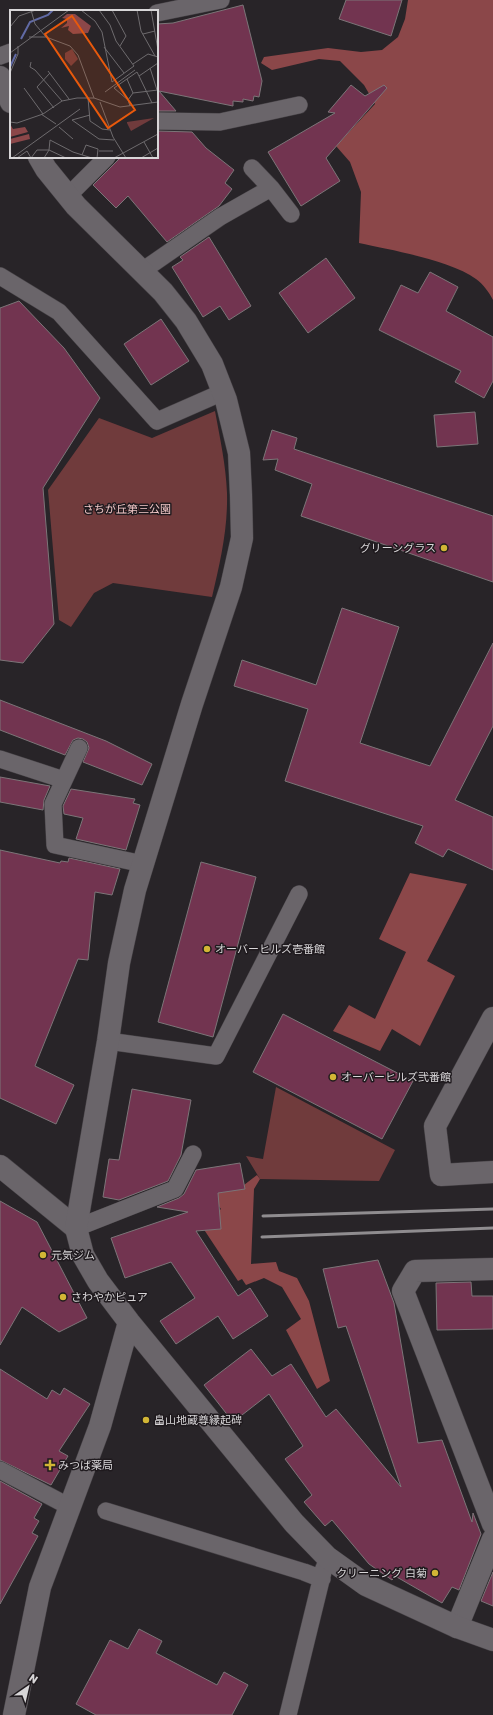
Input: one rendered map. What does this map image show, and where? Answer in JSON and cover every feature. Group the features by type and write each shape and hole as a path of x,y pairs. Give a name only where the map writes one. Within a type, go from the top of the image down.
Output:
{"street":[{"path":"0,77 10,100"},
{"path":"40,158 46,169 76,206 142,271 186,321 212,364 223,392 239,453 242,538 231,587 192,704 135,890 119,963 108,1041 76,1228 83,1254 98,1281 129,1322 294,1523 327,1557 366,1585 457,1627 493,1640"},
{"path":"493,1018 435,1126 441,1175 493,1172"},
{"path":"1,1169 76,1228"},
{"path":"493,1269 415,1271 403,1291 493,1524"},
{"path":"14,1715 40,1587 100,1426 129,1322"},
{"path":"457,1627 493,1539"}],"lane":[{"path":"158,13 221,0"},
{"path":"0,56 10,52"},
{"path":"158,121 220,122 299,105"},
{"path":"68,196 106,158"},
{"path":"252,168 272,188 291,214"},
{"path":"142,271 220,218 272,188"},
{"path":"0,276 59,312 157,421 223,392"},
{"path":"79,748 53,804 55,845 143,864"},
{"path":"0,759 64,780"},
{"path":"108,1041 216,1056 299,894"},
{"path":"76,1228 175,1189 193,1154"},
{"path":"0,1470 70,1507"},
{"path":"106,1511 304,1572 322,1579"},
{"path":"288,1715 327,1557"}],"green space":[{"name":"さちが丘第三公園","path":"215,411 225,473 227,506 223,546 212,597 113,583 94,593 71,627 59,620 48,490 99,418 152,438"},
{"path":"276,1087 395,1150 379,1181 260,1179 246,1156 263,1159"}],"shaded area":[{"path":"408,0 493,0 493,300 486,288 479,281 465,272 451,266 420,256 359,243 361,192 350,162 336,146 375,104 364,85 340,61 319,59 272,70 261,63 264,57 328,48 361,52 382,50 398,37 405,19"},
{"path":"410,873 467,884 427,961 455,976 420,1046 392,1029 380,1051 333,1031 349,1005 375,1019 406,952 379,939"},
{"path":"257,1175 260,1179 254,1189 251,1264 276,1262 279,1271 297,1278 309,1301 330,1381 317,1389 286,1330 301,1319 282,1287 264,1278 246,1285 242,1279 238,1281 201,1225 221,1209 207,1190 244,1185"}],"building":[{"path":"346,0 402,0 391,36 339,19"},
{"path":"243,5 262,81 259,97 254,96 253,101 243,99 243,102 233,101 233,106 159,91 176,111 158,111 158,24 173,23"},
{"path":"351,85 365,96 384,85 387,88 326,158 340,181 301,206 268,152 335,113 328,112"},
{"path":"158,131 192,132 206,148 234,170 225,183 232,189 219,206 167,242 128,196 116,208 93,185 120,158 158,158"},
{"path":"209,237 251,306 229,320 220,306 203,317 172,267 183,260 180,257"},
{"path":"326,258 355,298 308,333 279,293"},
{"path":"430,272 458,287 446,311 493,337 493,381 484,398 455,382 461,371 379,330 401,285 418,293"},
{"path":"19,301 64,348 100,398 43,488 54,624 23,663 0,660 0,308"},
{"path":"161,319 189,361 151,385 124,344"},
{"path":"475,412 478,444 437,447 434,415"},
{"name":"グリーングラス","path":"272,430 297,438 294,449 493,516 493,582 301,516 312,484 275,470 278,459 263,460"},
{"path":"342,608 399,627 360,743 430,766 493,643 493,726 455,800 493,817 493,870 448,849 443,857 415,843 423,826 285,781 308,709 234,686 242,660 316,685"},
{"path":"0,700 106,741 152,764 142,785 83,762 89,748 87,742 83,739 78,738 73,740 65,755 0,730"},
{"path":"0,777 50,786 44,800 43,810 0,802"},
{"path":"71,789 135,799 133,803 140,805 126,850 76,839 83,818 64,814 63,806"},
{"path":"0,850 60,863 61,861 68,862 69,858 120,869 112,895 95,892 88,960 78,959 35,1066 74,1085 56,1124 0,1098"},
{"name":"オーバーヒルズ壱番館","path":"201,862 256,877 213,1037 158,1022"},
{"name":"オーバーヒルズ弐番館","path":"283,1014 413,1081 382,1139 253,1072"},
{"path":"132,1089 191,1100 181,1155 168,1181 119,1200 103,1197 109,1159 119,1160"},
{"path":"240,1163 245,1189 218,1193 221,1229 196,1231 238,1296 250,1288 268,1316 233,1339 218,1316 176,1344 160,1321 195,1298 171,1262 125,1278 111,1238 188,1212 157,1207 179,1198 184,1194 196,1170"},
{"path":"0,1201 37,1222 87,1318 59,1332 22,1307 0,1345"},
{"path":"378,1260 394,1303 418,1443 442,1440 472,1522 473,1513 481,1534 459,1590 452,1587 442,1603 395,1576 392,1580 369,1564 332,1520 325,1526 304,1502 312,1495 285,1459 303,1446 269,1394 233,1422 204,1385 251,1349 272,1376 291,1364 326,1417 336,1409 401,1487 346,1326 338,1328 323,1269"},
{"path":"471,1282 472,1296 493,1296 493,1329 437,1330 436,1283"},
{"path":"0,1369 47,1399 52,1390 60,1395 64,1388 90,1404 59,1451 68,1456 51,1485 0,1460"},
{"path":"0,1481 42,1504 34,1518 39,1521 32,1533 38,1536 0,1604"},
{"path":"493,1572 493,1606 481,1601"},
{"path":"139,1629 162,1641 156,1653 217,1685 224,1672 248,1685 232,1715 96,1715 76,1704 110,1640 128,1649"}],"railway":[{"path":"263,1216 493,1209"},
{"path":"262,1237 493,1228"}],"place":[{"name":"グリーングラス","path":"444,548"},
{"name":"オーバーヒルズ壱番館","path":"207,949"},
{"name":"オーバーヒルズ弐番館","path":"333,1077"},
{"name":"元気ジム","path":"43,1255"},
{"name":"さわやかピュア","path":"63,1297"},
{"name":"畠山地蔵尊縁起碑","path":"146,1420"},
{"name":"みつば薬局","path":"50,1465"},
{"name":"クリーニング 白菊","path":"435,1573"}]}
